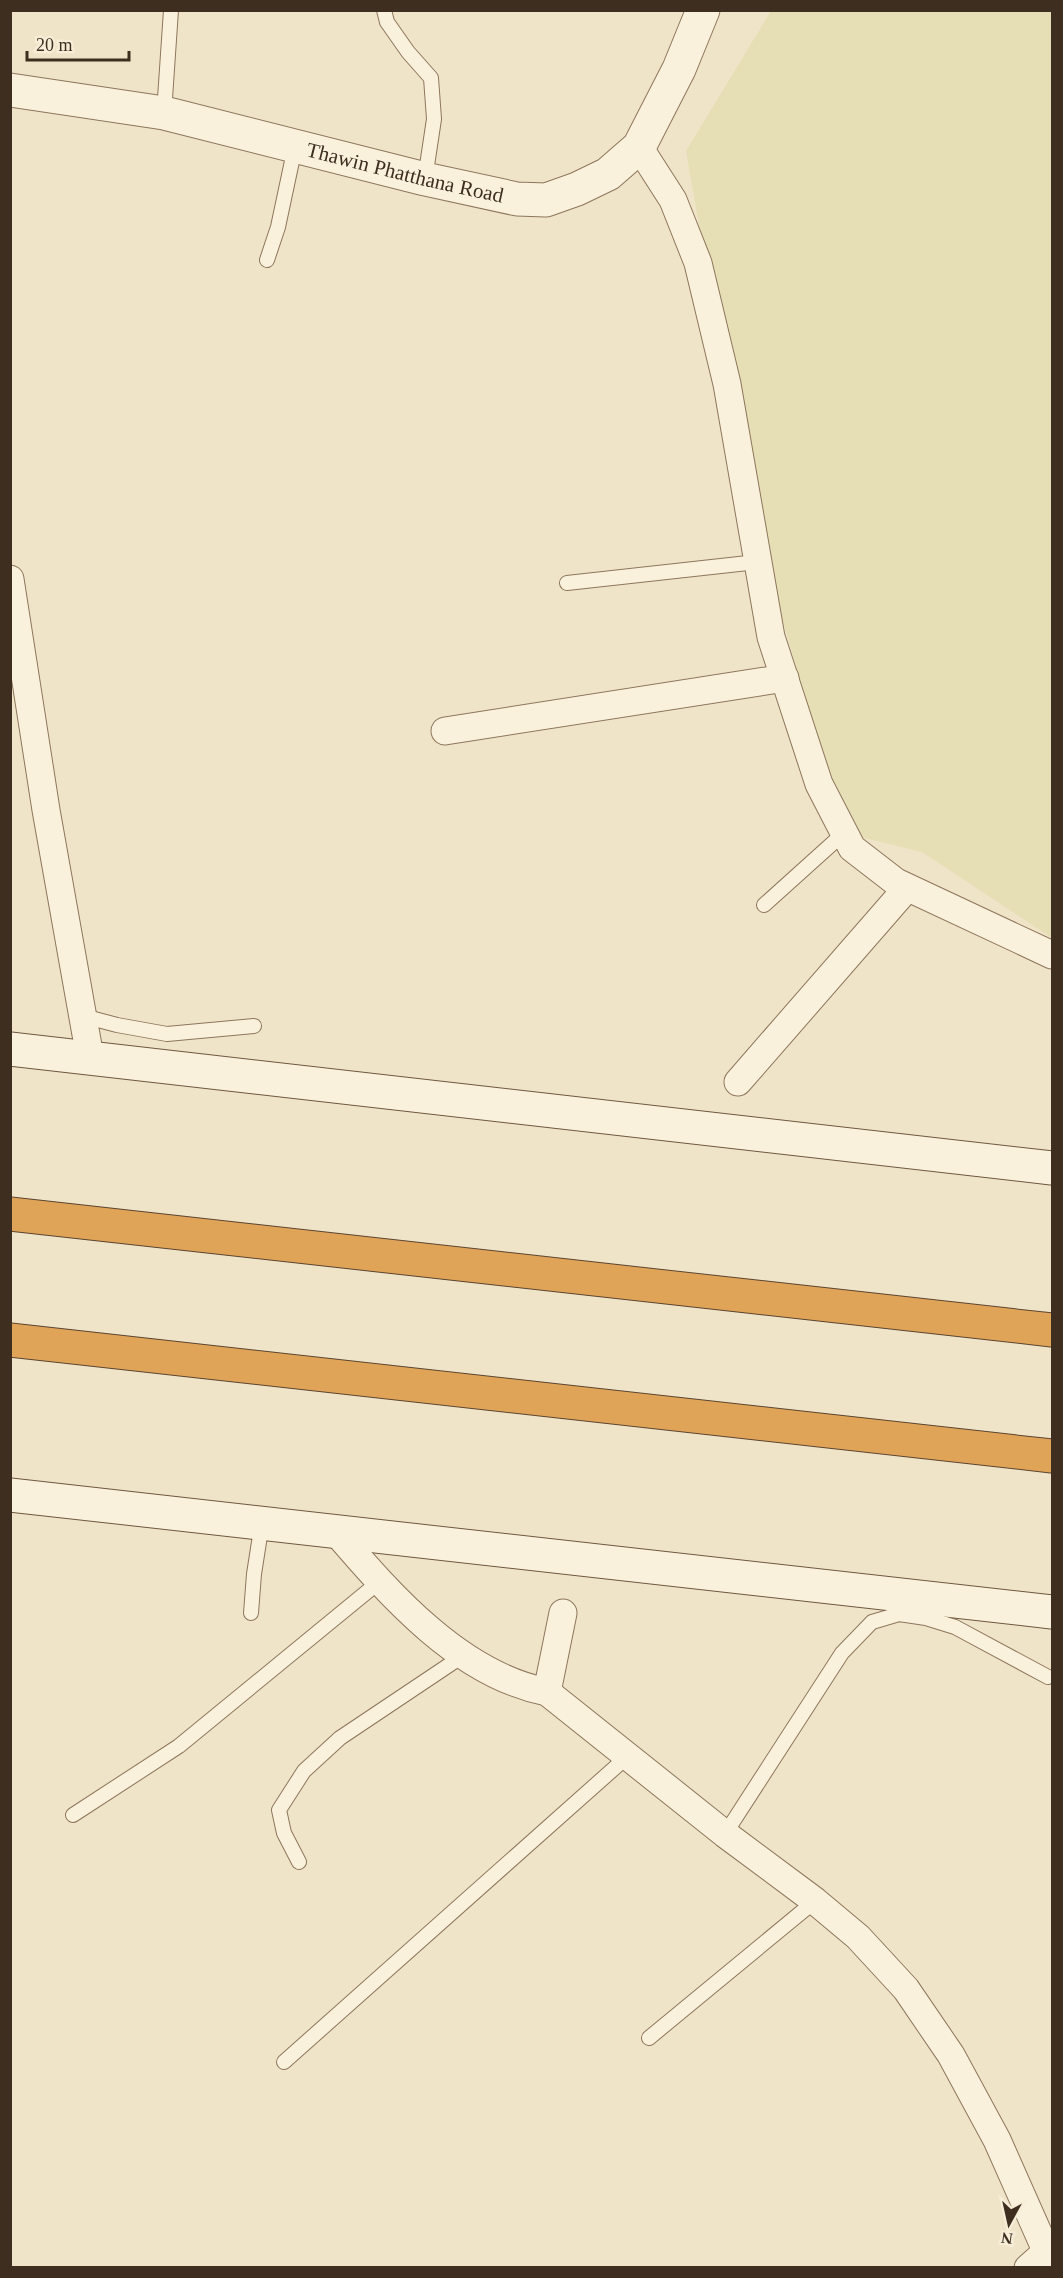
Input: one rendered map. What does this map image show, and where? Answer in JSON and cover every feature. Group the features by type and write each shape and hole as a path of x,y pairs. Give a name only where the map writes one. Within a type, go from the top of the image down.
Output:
{"highway":[{"path":"10,1214 1053,1330"},
{"path":"10,1340 1053,1456"}],"main road":[{"name":"Thawin Phatthana Road","path":"10,90 164,113 425,179 517,199 546,200 577,189 608,174 639,147 680,69 704,10"},
{"path":"10,1049 1053,1168"},
{"path":"10,1495 1053,1612"}],"street":[{"path":"639,147 673,200 698,263 726,384 771,637 819,784 844,833 852,848 896,882 1053,955"},
{"path":"10,579 46,810 90,1057"},
{"path":"445,730 785,678"},
{"path":"738,1082 907,888"},
{"path":"336,1532 379,1582 425,1626 464,1655 501,1677 523,1687 547,1692 858,1937 906,1989 951,2055 997,2140 1042,2261"},
{"path":"547,1692 563,1613"}],"lane":[{"path":"164,113 171,10"},
{"path":"384,10 387,22 408,52 431,78 434,119 425,179"},
{"path":"267,260 278,227 295,147"},
{"path":"567,583 758,562"},
{"path":"764,905 844,833"},
{"path":"83,1016 167,1034 254,1026"},
{"path":"251,1613 262,1523"},
{"path":"73,1815 180,1746 379,1582"},
{"path":"725,1834 842,1653 872,1622 899,1614 926,1618 955,1627 1048,1677"},
{"path":"299,1862 284,1833 279,1810 304,1771 340,1738 464,1655"},
{"path":"284,2062 628,1756"},
{"path":"649,2038 815,1901"}],"shaded area":[{"path":"771,11 1052,11 1052,938 922,852 844,833 746,494 686,151"}]}
